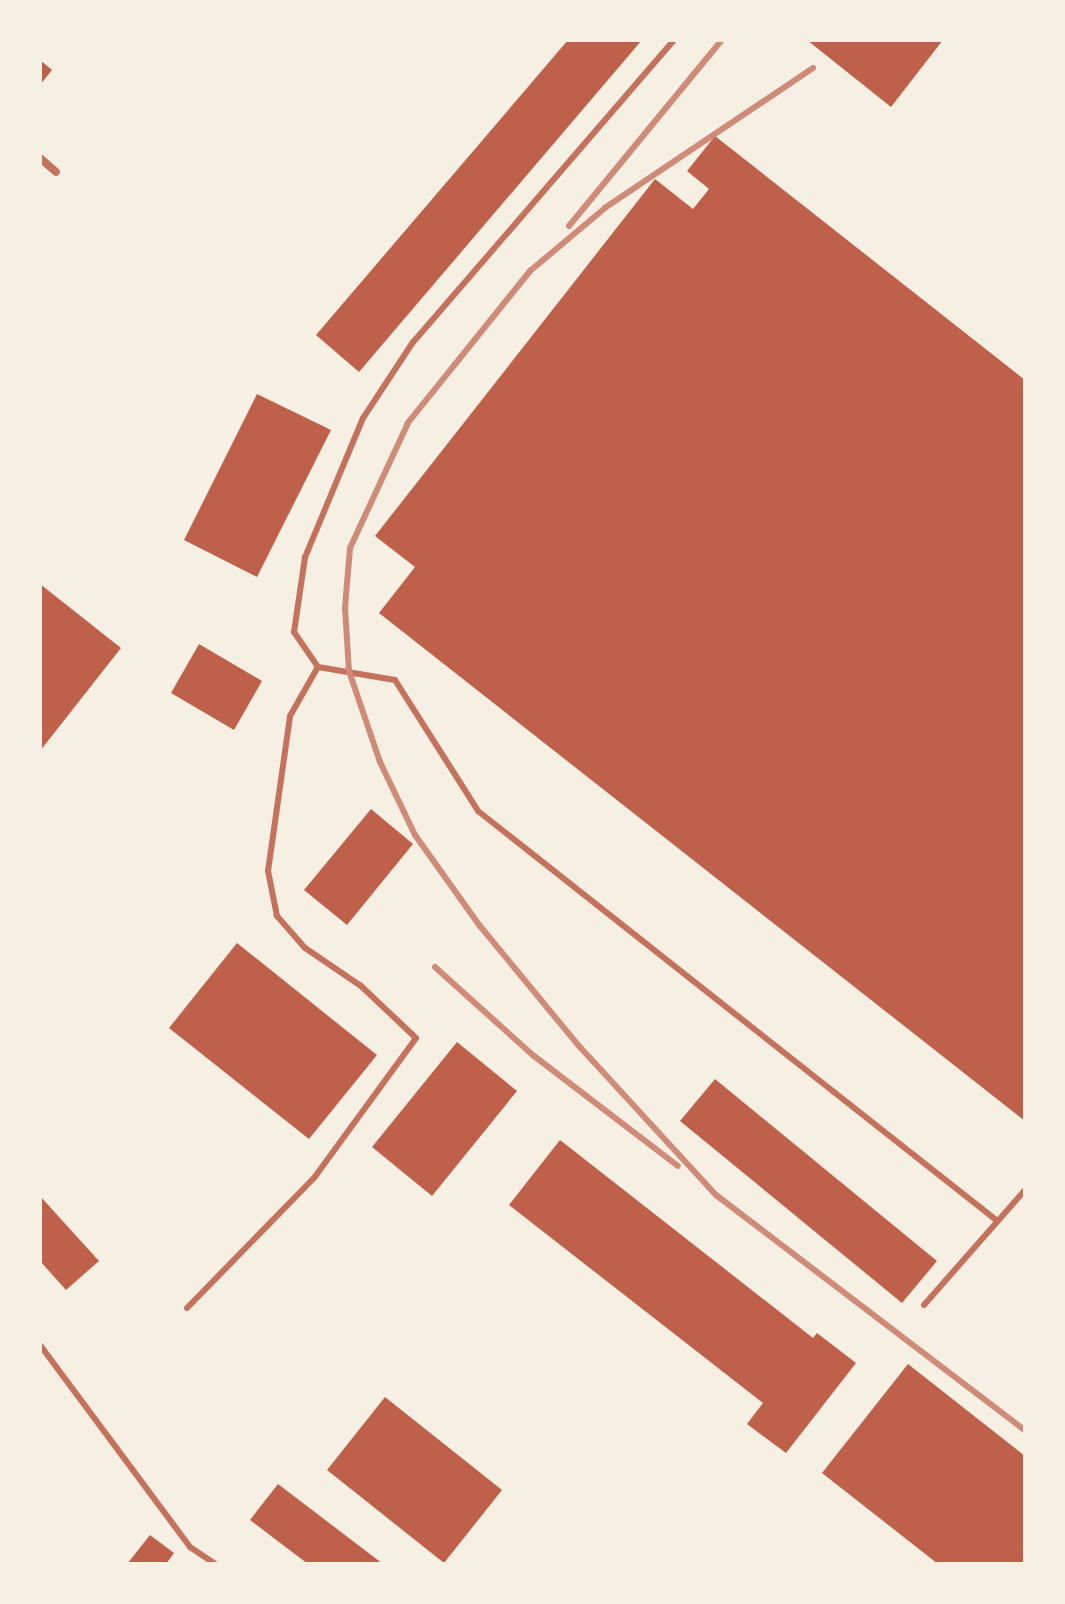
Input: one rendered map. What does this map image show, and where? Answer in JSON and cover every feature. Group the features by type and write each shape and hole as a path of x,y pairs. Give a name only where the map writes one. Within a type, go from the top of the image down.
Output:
{"street":[{"path":"40,158 56,172"}],"lane":[{"path":"674,40 413,342 363,418 305,557 294,632 318,667 395,680 478,811 996,1220"},
{"path":"187,1308 314,1178 416,1038 361,986 305,948 277,916 268,871 290,716 318,667"},
{"path":"924,1305 1025,1190"},
{"path":"40,1345 190,1547 215,1564"}],"building":[{"path":"568,40 642,40 359,372 316,335"},
{"path":"807,40 943,40 891,107"},
{"path":"40,60 52,70 40,85"},
{"path":"715,136 1025,380 1025,1121 379,613 415,567 375,536 655,179 693,209 709,189 687,171"},
{"path":"257,394 331,430 257,577 184,540"},
{"path":"40,584 121,648 40,751"},
{"path":"199,644 262,681 234,730 171,693"},
{"path":"371,809 413,844 347,925 304,890"},
{"path":"237,943 377,1055 309,1139 169,1028"},
{"path":"457,1042 517,1091 432,1196 372,1147"},
{"path":"715,1079 937,1261 902,1303 680,1121"},
{"path":"560,1140 813,1338 817,1333 856,1363 786,1453 747,1424 763,1403 509,1205"},
{"path":"40,1196 99,1261 66,1290 40,1261"},
{"path":"908,1364 1025,1456 1025,1564 938,1564 822,1473"},
{"path":"385,1397 502,1490 444,1563 327,1470"},
{"path":"278,1484 383,1564 308,1564 250,1520"},
{"path":"150,1535 174,1553 166,1564 127,1564"}],"railway":[{"path":"569,226 722,40"},
{"path":"813,68 605,208 530,271 408,423 350,548 345,608 349,671 380,762 415,835 480,926 579,1046 716,1195 1025,1430"},
{"path":"435,967 534,1056 678,1166"}]}
